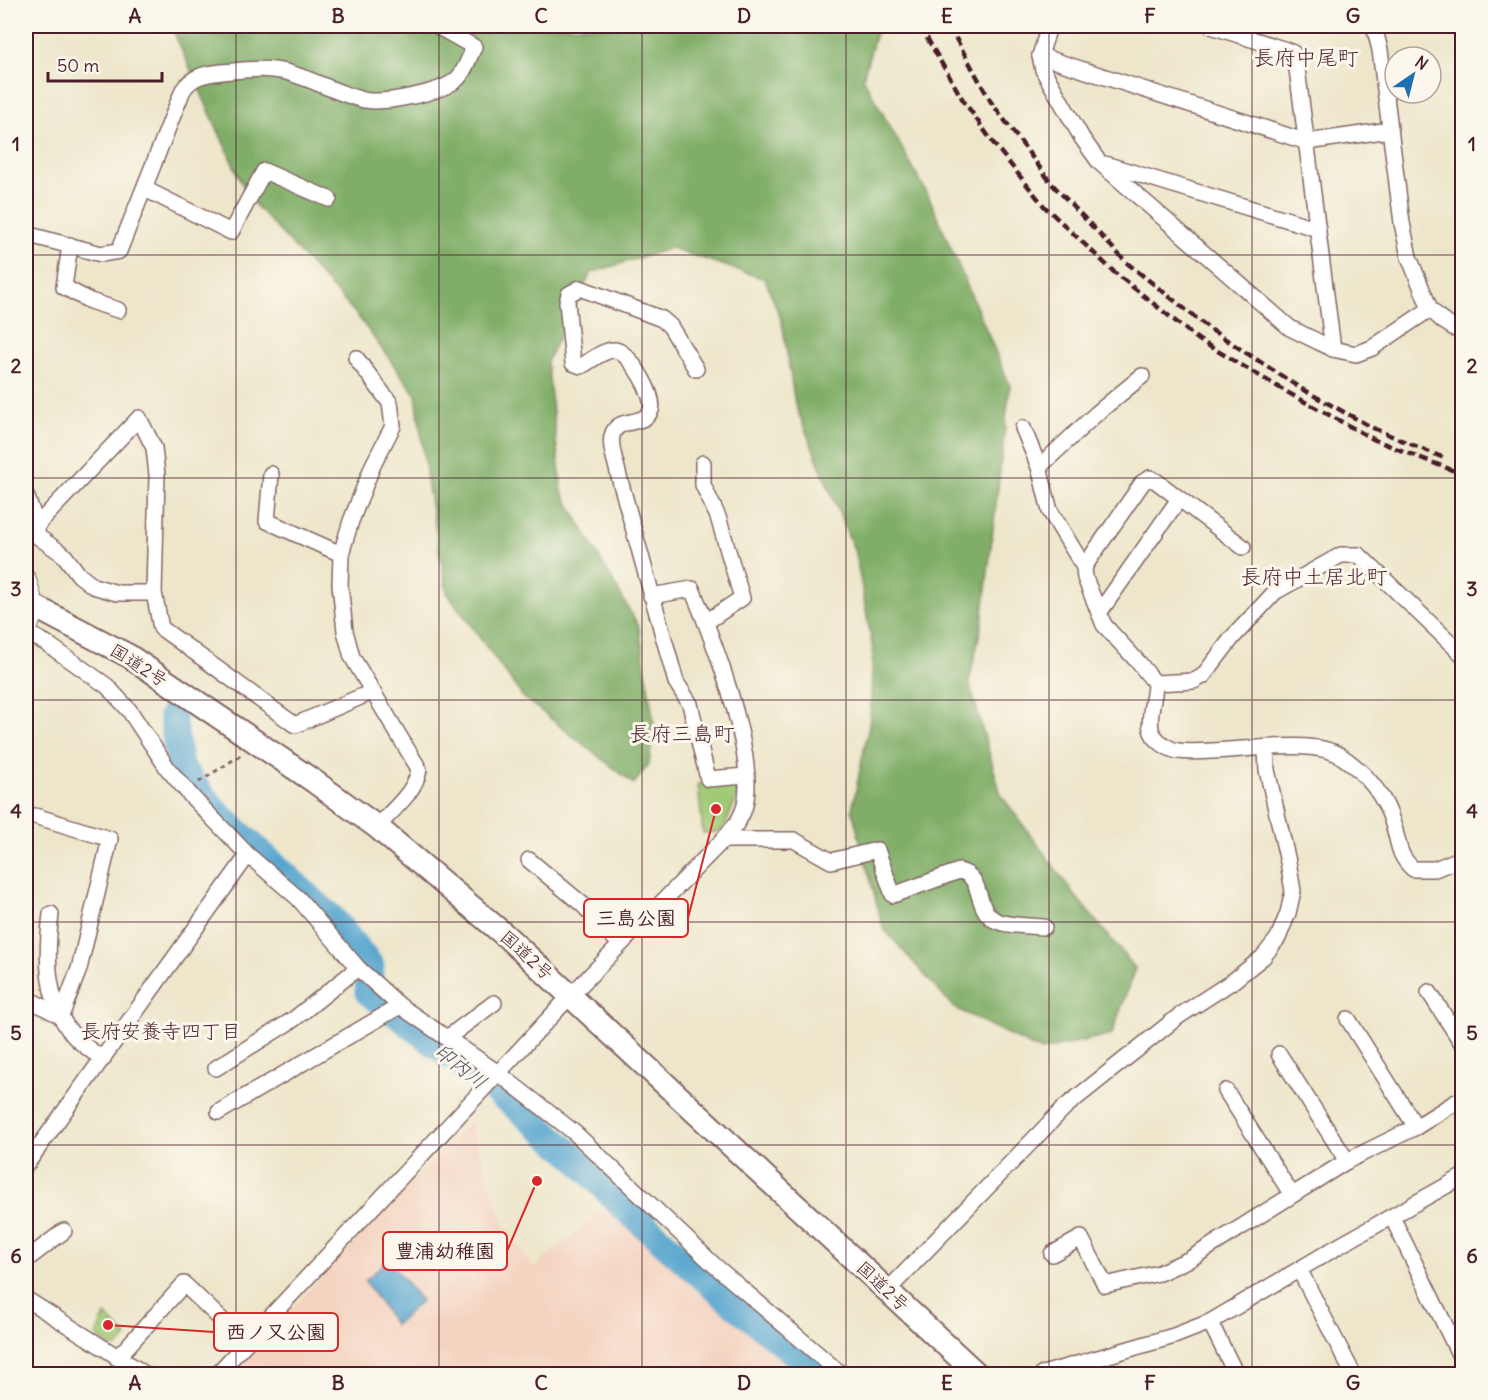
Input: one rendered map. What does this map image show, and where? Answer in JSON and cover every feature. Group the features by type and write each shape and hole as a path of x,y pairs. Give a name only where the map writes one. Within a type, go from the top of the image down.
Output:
{"highway":[{"name":"国道2号","path":"30,605 129,656 315,782 377,827 507,937 571,995 977,1374"}],"main road":[{"path":"26,580 30,605 26,632"}],"street":[{"path":"26,234 101,254 119,251 183,90 200,74 262,68 287,73 364,100 379,102 408,98 447,86 458,78 474,47 436,26"},
{"path":"1049,26 1040,56 1043,70 1082,138 1099,162 1290,328 1333,349 1356,354 1372,348 1430,309"},
{"path":"1211,26 1293,53 1300,84 1333,349"},
{"path":"1374,26 1402,223 1409,257 1430,309 1462,333"},
{"path":"1040,56 1307,142 1390,130"},
{"path":"1099,162 1318,228"},
{"path":"145,189 231,232 264,171 330,199"},
{"path":"70,245 64,286 90,301 118,310"},
{"path":"696,369 670,326 662,319 580,288 569,294 567,302 573,363 582,366 607,352 616,350 626,355 633,363 652,399 651,410 645,419 617,426 612,434 612,444 651,597 676,682 690,704 708,779 746,776"},
{"path":"356,358 390,403 393,426 373,465 351,520 341,554 340,585 345,630 352,657 419,769 418,777 410,790 377,827"},
{"path":"1039,467 1096,414 1142,376"},
{"path":"36,525 139,418 154,448 156,466 149,593 161,628 295,724 372,692"},
{"path":"1023,428 1039,467 1050,511 1084,567 1085,578 1104,625 1155,683 1151,729 1156,740 1175,751 1311,747 1328,749 1342,756 1368,779 1382,798 1393,823 1402,858 1413,869 1435,869 1462,858"},
{"path":"703,463 703,485 718,517 742,598 706,621"},
{"path":"271,474 267,521 341,554"},
{"path":"1084,567 1143,482 1150,478 1243,547"},
{"path":"26,495 36,525 37,536 64,555 79,575 93,586 117,593 149,593"},
{"path":"1099,613 1179,499"},
{"path":"1155,683 1194,681 1203,676 1232,638 1275,592 1341,555 1359,555 1462,654"},
{"path":"217,1374 571,995 723,840 740,818 745,804 746,776 738,726 706,621 692,589 651,597"},
{"path":"26,632 46,643 107,686 129,710 175,776 218,826 298,898 394,1009 447,1038 493,1078 575,1133 713,1264 841,1374"},
{"path":"887,1291 1065,1107 1179,1016 1233,981 1263,957 1278,938 1288,913 1293,891 1267,770 1266,749"},
{"path":"35,816 110,839 79,969 61,1016"},
{"path":"723,840 794,840 831,861 877,850 893,895 958,871 968,873 973,879 990,918 997,922 1044,927"},
{"path":"26,1165 248,855"},
{"path":"529,860 582,905 621,944"},
{"path":"51,914 48,938 50,988 61,1016 74,1036 103,1059"},
{"path":"216,1068 366,975"},
{"path":"1429,992 1461,1037"},
{"path":"26,998 61,1016"},
{"path":"447,1038 494,1003"},
{"path":"219,1112 394,1009"},
{"path":"1348,1019 1416,1127"},
{"path":"1279,1054 1347,1161"},
{"path":"1226,1091 1292,1195"},
{"path":"1052,1254 1081,1238 1105,1285 1159,1273 1190,1259 1347,1161 1416,1127 1462,1100"},
{"path":"1043,1374 1174,1336 1210,1322 1462,1177"},
{"path":"1392,1217 1462,1360"},
{"path":"26,1260 64,1231"},
{"path":"1299,1271 1353,1374"},
{"path":"117,1358 184,1284 246,1343"},
{"path":"26,1299 145,1374"},
{"path":"1210,1322 1236,1374"}],"path":[{"path":"202,780 242,754"}],"shaded area":[{"path":"470,1121 504,1225 533,1268 609,1205 693,1279 809,1374 229,1374"}],"green space":[{"path":"171,26 878,26 863,78 928,195 1010,385 982,623 969,682 1001,795 1077,898 1135,968 1112,1034 1041,1051 953,1007 883,928 852,810 870,720 873,650 856,555 795,404 782,322 765,279 671,248 591,273 547,361 562,492 639,627 654,724 649,764 634,784 523,697 447,593 428,487 416,395 357,315 248,197"},
{"path":"732,780 739,790 725,827 718,832 703,833 698,784"},
{"path":"105,1315 127,1336 118,1347 110,1347 96,1335"}],"water":[{"path":"388,1259 421,1301 395,1325 365,1281"}],"waterway":[{"name":"印内川","path":"172,716 180,767 215,811 333,919 371,966 368,992 515,1106 576,1158 620,1204 729,1300 820,1374"}],"railway":[{"path":"920,26 963,100 994,144 1044,206 1114,272 1199,340 1285,391 1375,440 1462,474"},
{"path":"949,26 991,102 1052,184 1127,263 1210,329 1300,388 1375,429 1444,458"}],"place":[{"name":"三島公園","path":"716,809"},
{"name":"豊浦幼稚園","path":"537,1181"},
{"name":"西ノ又公園","path":"108,1325"}],"district":[{"name":"長府中尾町","path":"1306,57"},
{"name":"長府中土居北町","path":"1314,576"},
{"name":"長府三島町","path":"682,733"},
{"name":"長府安養寺四丁目","path":"161,1030"}]}
